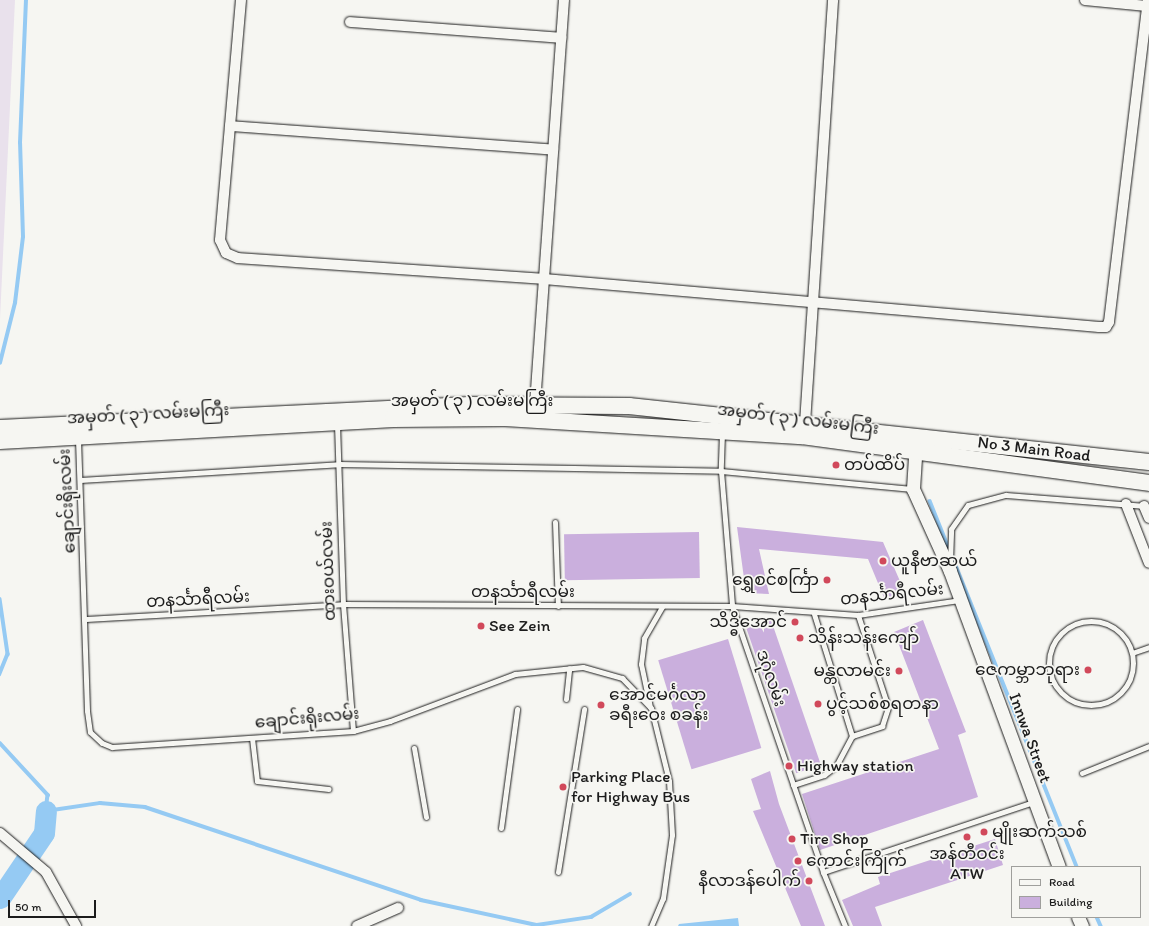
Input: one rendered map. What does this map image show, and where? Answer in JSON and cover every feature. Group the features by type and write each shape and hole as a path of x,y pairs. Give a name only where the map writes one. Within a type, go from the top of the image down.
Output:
{"main road":[{"path":"535,412 629,406 803,429 916,437 1149,462"},
{"name":"အမှတ် ( ၃ ) လမ်းမကြီး","path":"28,433 337,416 535,412 722,428 803,429 914,453"},
{"path":"0,428 28,433"},
{"path":"0,441 28,433"},
{"name":"No 3 Main Road","path":"914,453 1149,482"}],"street":[{"path":"241,0 220,240 226,252 238,258 544,279 814,305 1106,327 1148,3 1085,0"},
{"path":"535,412 564,0"},
{"path":"803,429 814,305 833,0"},
{"path":"350,22 561,38"},
{"path":"230,126 553,150"},
{"path":"913,489 916,437"},
{"name":"Innwa Street","path":"913,489 950,571 959,600 1059,866"},
{"path":"1126,504 1148,557"},
{"path":"1147,506 1149,518"},
{"path":"0,833 9,839 46,872 76,926"},
{"path":"356,926 398,908"}],"lane":[{"name":"ထားဝယ်လမ်း","path":"337,416 343,604 353,731"},
{"name":"ဒဂုံလမ်း","path":"722,428 721,471 732,606 822,872 845,926"},
{"name":"ချောင်းရိုးလမ်း","path":"78,431 86,619 87,711 90,732 102,743 112,747 353,731 390,721 504,676 583,667 622,678 651,708"},
{"path":"80,480 339,464 721,471 913,489"},
{"path":"950,571 951,528 968,505 1006,495 1147,506"},
{"path":"556,522 558,606"},
{"name":"တနင်္သာရီလမ်း","path":"86,619 343,604 662,607 732,606 814,614 858,615 959,600"},
{"path":"651,926 663,898 672,835 669,781 641,664 644,638 662,607"},
{"path":"814,614 852,736"},
{"path":"793,785 824,775 836,766 852,736 882,726 888,707 858,615"},
{"path":"1097,621 1113,626 1125,638 1132,653 1133,670 1127,686 1116,698 1101,705 1084,706 1068,700 1056,689 1049,674 1048,657 1054,641 1065,629 1080,622 1097,621"},
{"path":"1132,653 1149,647"},
{"path":"566,699 569,668"},
{"path":"501,828 517,709"},
{"path":"558,872 584,709"},
{"path":"252,738 256,781 329,788"},
{"path":"1082,773 1149,746"},
{"path":"414,748 426,816"},
{"path":"822,872 1034,802"}],"shaded area":[{"path":"0,0 15,0 0,319"}],"water":[{"path":"738,918 739,926 678,926 679,924"}],"building":[{"path":"737,527 883,542 906,595 885,600 868,559 759,549 769,594 746,593"},
{"path":"699,532 700,578 565,580 564,534"},
{"path":"771,620 821,765 796,773 746,628"},
{"path":"923,620 966,732 958,735 978,797 820,850 802,794 939,749 894,632"},
{"path":"728,639 761,748 692,769 658,660"},
{"path":"770,771 779,804 825,926 801,926 753,811 761,809 751,779"},
{"path":"995,839 1003,865 875,907 882,926 853,926 842,900 880,884 878,877"}],"waterway":[{"path":"0,363 15,303 23,237 20,143 26,0"},
{"path":"930,501 1077,866"},
{"path":"0,599 8,654 0,674"},
{"path":"0,743 48,795 46,811 100,803 145,807 421,900 537,925 591,917 630,894"},
{"path":"0,898 44,833 46,811"},
{"path":"1097,918 1101,926"}],"place":[{"name":"တပ်ထိပ်","path":"836,465"},
{"name":"ယူနီဗာဆယ်","path":"883,561"},
{"name":"ရွှေစင်စင်္ကြာ","path":"827,580"},
{"name":"သိဒ္ဓိအောင်","path":"795,622"},
{"name":"See Zein","path":"481,626"},
{"name":"သိန်းသန်းကျော်","path":"800,638"},
{"name":"ဇေကမ္ဘာဘုရား","path":"1088,670"},
{"name":"မန္တလာမင်း","path":"899,671"},
{"name":"ပွင့်သစ်စရတနာ","path":"818,704"},
{"name":"အောင်မင်္ဂလာ ခရီးဝေး စခန်း","path":"601,705"},
{"name":"Highway station","path":"789,766"},
{"name":"Parking Place for Highway Bus","path":"563,787"},
{"name":"မျိုးဆက်သစ်","path":"984,832"},
{"name":"အန်တီဝင်း ATW","path":"967,837"},
{"name":"Tire Shop","path":"792,839"},
{"name":"ကောင်းကြိုက်","path":"798,861"},
{"name":"နီလာဒန်ပေါက်","path":"809,881"}]}
